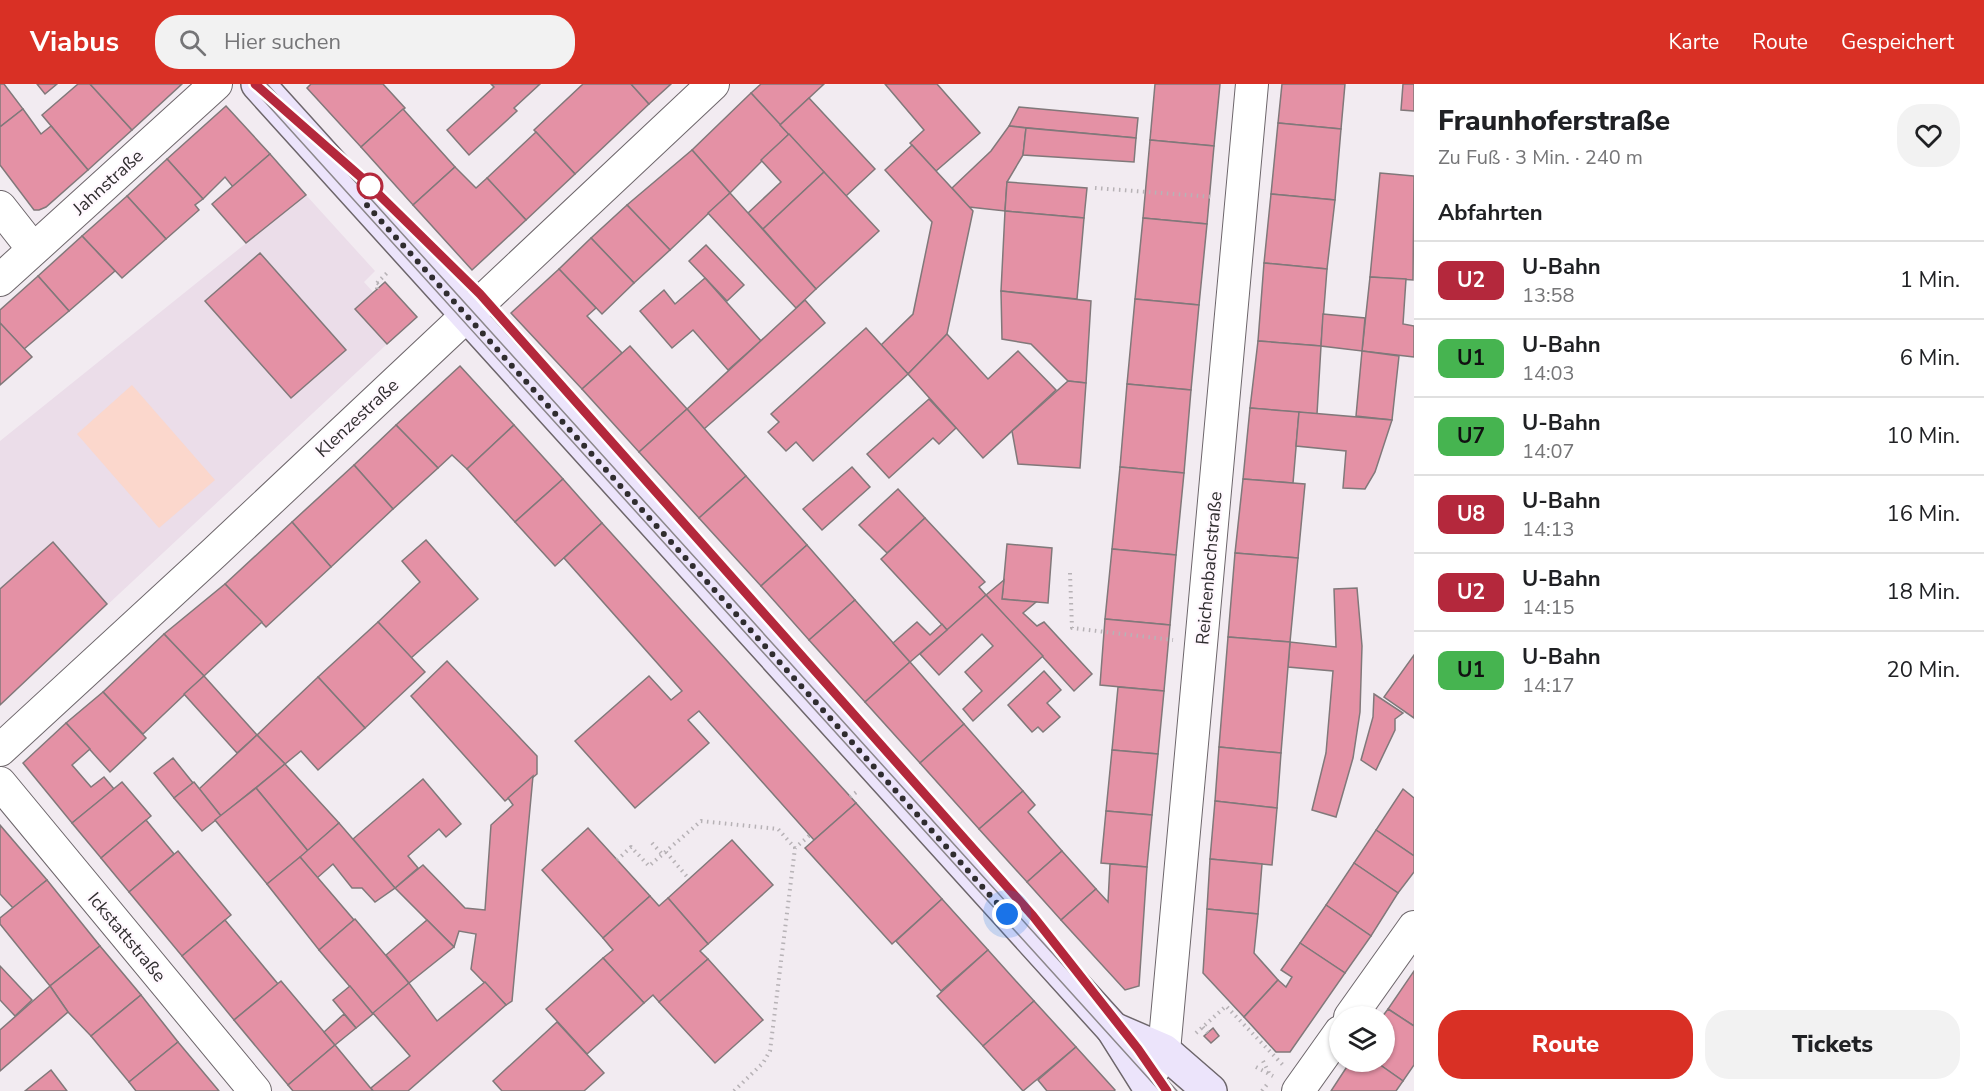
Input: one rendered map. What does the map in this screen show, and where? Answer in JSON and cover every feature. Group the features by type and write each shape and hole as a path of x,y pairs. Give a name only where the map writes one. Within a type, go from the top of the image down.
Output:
{"main road":[{"path":"258,84 1113,1029 1145,1088"},
{"path":"1113,1029 1164,1052 1210,1091"}],"street":[{"name":"Jahnstraße","path":"0,280 216,84"},
{"name":"Klenzestraße","path":"0,750 712,84"},
{"name":"Reichenbachstraße","path":"1164,1052 1252,84"},
{"path":"0,207 33,249"},
{"name":"Ickstattstraße","path":"0,783 255,1091"},
{"path":"1358,1006 1414,927"},
{"path":"1298,1091 1329,1047"},
{"path":"1145,1088 1164,1052"}],"path":[{"path":"1095,188 1218,197"},
{"path":"377,289 377,282 382,285"},
{"path":"1070,573 1072,628 1180,641"},
{"path":"617,860 631,847 649,867 701,821 778,829 795,849"},
{"path":"734,1091 770,1052 795,849 810,835"},
{"path":"652,843 689,879"},
{"path":"1203,1027 1211,1036"},
{"path":"1256,1067 1271,1076 1263,1061"}],"shaded area":[{"path":"306,195 375,271 364,282 374,293 355,309 387,344 0,705 0,441"},
{"path":"132,385 215,480 159,528 77,434"}],"building":[{"path":"0,84 4,84 23,109 0,127"},
{"path":"37,84 57,84 45,94"},
{"path":"78,84 90,84 132,130 88,170 42,115"},
{"path":"90,84 182,84 132,130"},
{"path":"311,84 383,84 405,108 361,147 307,88"},
{"path":"491,84 540,84 514,108 517,111 469,155 447,130 494,87"},
{"path":"583,84 631,84 649,104 575,174 534,130"},
{"path":"631,84 671,84 649,104"},
{"path":"761,84 824,84 780,125 751,93"},
{"path":"885,84 937,84 980,133 936,171 910,143 924,130"},
{"path":"1155,84 1220,84 1214,146 1150,140"},
{"path":"1282,84 1345,84 1341,129 1278,123"},
{"path":"1403,84 1414,84 1414,111 1401,110"},
{"path":"751,93 789,134 730,193 692,150"},
{"path":"809,98 875,169 846,196 780,125"},
{"path":"226,106 270,154 233,187 225,177 203,199 167,159"},
{"path":"1019,107 1138,118 1136,138 1009,126"},
{"path":"23,109 41,134 51,126 88,170 46,207 39,210 34,210 0,165 0,127"},
{"path":"403,109 455,167 413,205 361,147"},
{"path":"1278,123 1341,129 1335,200 1271,194"},
{"path":"1009,126 1026,128 1023,155 1007,182 1005,211 969,207 952,188 991,151"},
{"path":"1026,128 1136,138 1134,162 1023,155"},
{"path":"536,132 575,174 526,220 487,178"},
{"path":"789,134 824,172 763,229 748,213 781,182 761,160"},
{"path":"1150,140 1214,146 1207,224 1143,218"},
{"path":"912,145 973,211 947,334 908,374 881,345 913,314 932,222 885,170"},
{"path":"692,150 730,193 670,250 627,205"},
{"path":"270,154 306,195 246,243 212,204"},
{"path":"167,159 203,199 195,205 199,210 166,239 127,196"},
{"path":"455,167 476,188 487,178 526,220 472,270 413,205"},
{"path":"824,172 879,231 816,289 763,229"},
{"path":"1380,173 1414,176 1413,280 1370,277"},
{"path":"1007,182 1087,188 1084,218 1005,211"},
{"path":"730,193 816,289 796,308 708,213"},
{"path":"1271,194 1335,200 1327,269 1264,263"},
{"path":"127,196 166,239 122,278 82,236"},
{"path":"627,205 670,250 634,283 591,238"},
{"path":"1005,211 1084,218 1077,299 1001,291"},
{"path":"1143,218 1207,224 1199,305 1135,299"},
{"path":"82,236 115,271 69,311 38,276"},
{"path":"591,238 634,283 602,314 559,269"},
{"path":"706,245 744,285 727,301 689,261"},
{"path":"260,253 346,350 291,398 205,301"},
{"path":"1264,263 1327,269 1321,346 1258,341"},
{"path":"559,269 596,308 587,316 622,353 582,389 511,313"},
{"path":"38,276 69,311 24,349 0,323 0,310"},
{"path":"1370,277 1406,279 1403,324 1414,326 1414,357 1362,351"},
{"path":"705,278 761,341 728,370 693,330 672,348 640,311 664,290 675,304"},
{"path":"385,282 417,317 387,344 355,309"},
{"path":"1001,291 1091,301 1086,383 1068,381 1031,344 1002,339"},
{"path":"1135,299 1199,305 1191,390 1127,384"},
{"path":"805,300 825,323 704,429 687,409"},
{"path":"1323,314 1365,318 1362,351 1321,346"},
{"path":"0,323 32,357 0,385"},
{"path":"866,328 908,374 813,461 796,442 786,451 768,432 779,422 771,414"},
{"path":"947,334 988,379 1018,351 1056,390 983,458 908,374"},
{"path":"1258,341 1321,346 1317,414 1250,408"},
{"path":"630,346 687,409 639,452 582,389"},
{"path":"1362,351 1399,356 1392,420 1356,416"},
{"path":"460,366 514,425 467,469 452,455 438,468 396,425"},
{"path":"1068,381 1086,383 1080,468 1018,464 1012,431"},
{"path":"1127,384 1191,390 1184,473 1120,467"},
{"path":"929,399 956,428 939,444 933,438 889,478 867,454"},
{"path":"1250,408 1299,412 1293,483 1243,479"},
{"path":"687,409 746,476 699,518 639,452"},
{"path":"1299,412 1392,420 1375,472 1365,489 1343,488 1346,451 1296,446"},
{"path":"396,425 438,468 393,509 354,465"},
{"path":"514,425 563,479 515,522 467,469"},
{"path":"354,465 393,509 331,567 292,522"},
{"path":"852,467 870,487 822,530 803,509"},
{"path":"1120,467 1184,473 1176,555 1112,549"},
{"path":"746,476 807,545 761,586 699,518"},
{"path":"563,479 602,523 555,566 515,522"},
{"path":"1243,479 1305,484 1298,558 1235,553"},
{"path":"898,489 925,518 887,553 859,525"},
{"path":"925,518 985,582 979,587 986,595 947,630 881,559"},
{"path":"292,522 331,567 266,627 225,584"},
{"path":"602,523 856,803 814,840 699,711 688,720 709,743 635,808 575,741 649,676 671,700 682,691 564,558"},
{"path":"426,540 478,599 411,658 378,622 420,582 402,561"},
{"path":"53,542 107,604 0,705 0,589"},
{"path":"1007,544 1052,548 1048,603 1002,599"},
{"path":"807,545 855,600 809,640 761,586"},
{"path":"1112,549 1176,555 1170,625 1105,619"},
{"path":"1235,553 1298,558 1290,642 1228,637"},
{"path":"1004,580 1002,599 1036,602 1023,613 1037,626 1044,622 1092,674 1074,691 986,595"},
{"path":"225,584 262,622 204,676 164,634"},
{"path":"1357,588 1362,646 1360,712 1353,758 1336,817 1312,810 1326,753 1333,671 1288,667 1290,642 1336,647 1334,589"},
{"path":"986,595 1043,656 973,721 963,709 982,691 965,672 993,646 982,634 939,675 920,654"},
{"path":"855,600 910,662 865,702 809,640"},
{"path":"1105,619 1170,625 1164,691 1100,685"},
{"path":"378,622 425,672 365,728 318,677"},
{"path":"917,622 930,635 942,624 947,630 910,662 893,643"},
{"path":"164,634 204,676 143,734 103,692"},
{"path":"1228,637 1290,642 1281,753 1219,747"},
{"path":"1414,655 1414,718 1384,697"},
{"path":"447,661 537,756 537,774 505,801 411,696"},
{"path":"910,662 964,724 920,763 865,702"},
{"path":"1044,671 1061,690 1047,703 1060,717 1043,732 1038,727 1032,732 1008,705"},
{"path":"204,676 257,735 237,753 184,694"},
{"path":"318,677 365,728 318,770 301,751 285,764 257,735"},
{"path":"1118,687 1164,691 1158,754 1112,750"},
{"path":"103,692 146,738 110,772 66,723"},
{"path":"1374,694 1403,713 1395,719 1395,730 1376,770 1361,760 1373,717"},
{"path":"66,723 90,749 72,765 91,787 104,777 114,789 72,823 23,763"},
{"path":"964,724 1023,791 979,829 920,763"},
{"path":"257,735 285,764 221,816 199,789"},
{"path":"1219,747 1281,753 1277,808 1215,801"},
{"path":"1112,750 1158,754 1152,815 1106,811"},
{"path":"173,758 193,783 174,798 154,773"},
{"path":"285,764 339,823 308,851 256,788"},
{"path":"533,776 512,1001 506,1005 471,969 476,934 459,931 454,947 395,888 423,865 465,908 485,910 491,825 513,805 508,798"},
{"path":"423,779 461,824 446,837 439,829 408,856 418,868 395,888 353,839"},
{"path":"122,782 151,816 101,858 72,823"},
{"path":"194,782 221,816 202,831 174,798"},
{"path":"256,788 308,851 267,884 215,820"},
{"path":"1403,789 1414,798 1414,856 1376,830"},
{"path":"1023,791 1035,805 1028,812 1062,851 1027,882 979,829"},
{"path":"1215,801 1277,808 1272,865 1210,859"},
{"path":"856,803 942,899 892,944 805,848"},
{"path":"1106,811 1152,815 1147,867 1101,863"},
{"path":"146,820 174,854 129,892 101,858"},
{"path":"339,823 395,888 375,902 362,888 352,888 333,864 317,878 300,857"},
{"path":"0,825 47,880 13,908 0,894"},
{"path":"588,828 650,896 603,938 542,870"},
{"path":"1376,830 1414,856 1414,872 1398,893 1354,863"},
{"path":"732,840 773,885 708,944 668,898"},
{"path":"178,851 231,915 182,956 129,892"},
{"path":"1062,851 1096,889 1061,920 1027,882"},
{"path":"300,857 354,920 319,950 267,884"},
{"path":"1210,859 1262,864 1258,914 1207,909"},
{"path":"1354,863 1398,893 1371,936 1326,905"},
{"path":"1110,864 1147,867 1139,986 1125,990 1061,920 1096,889 1108,902"},
{"path":"47,880 100,946 50,986 0,924 0,918"},
{"path":"650,896 659,906 668,898 708,944 700,951 708,959 659,1002 653,995 644,1003 603,958 613,950 603,938"},
{"path":"942,899 988,950 941,991 896,941"},
{"path":"1326,905 1371,936 1345,973 1300,943"},
{"path":"1207,909 1258,914 1254,953 1278,980 1244,1017 1203,973"},
{"path":"355,919 409,983 373,1014 319,950"},
{"path":"225,920 278,984 234,1020 182,956"},
{"path":"427,920 454,947 409,983 386,955"},
{"path":"1300,943 1345,973 1290,1052 1276,1052 1244,1017 1278,980 1286,987 1292,977 1281,970"},
{"path":"100,946 141,995 91,1036 68,1012 50,986"},
{"path":"988,950 1034,1001 983,1046 937,996"},
{"path":"603,958 644,1003 587,1054 546,1009"},
{"path":"708,959 763,1020 715,1063 659,1002"},
{"path":"0,966 32,1000 15,1016 0,1000"},
{"path":"1414,971 1414,1026 1395,1014 1395,1006 1390,1006"},
{"path":"281,981 335,1045 288,1085 234,1020"},
{"path":"485,982 506,1005 408,1091 373,1091 371,1088 410,1056 373,1013 409,983 437,1021"},
{"path":"50,986 68,1012 0,1071 0,1030"},
{"path":"350,986 373,1014 356,1028 333,1000"},
{"path":"141,995 178,1042 129,1082 91,1036"},
{"path":"1034,1001 1076,1047 1023,1091 983,1046"},
{"path":"344,1014 356,1028 335,1045 324,1032"},
{"path":"1395,1014 1414,1026 1414,1065 1403,1081 1390,1072 1395,1072"},
{"path":"557,1022 604,1073 584,1091 502,1091 493,1081"},
{"path":"1213,1028 1219,1036 1211,1043 1204,1036"},
{"path":"178,1042 219,1091 136,1091 129,1082"},
{"path":"335,1045 373,1091 293,1091 288,1085"},
{"path":"1076,1047 1114,1091 1047,1091 1038,1080"},
{"path":"51,1070 67,1091 25,1091"},
{"path":"1343,1072 1390,1072 1403,1081 1396,1091 1331,1091"}],"tram line":[{"path":"249,84 1160,1091"},
{"path":"267,84 1177,1091"}],"metro line":[{"name":"U2","path":"255,84 362,178 480,294 1033,916 1138,1049 1167,1091"}],"route":[{"path":"370,186 364,202 1007,914"}]}
